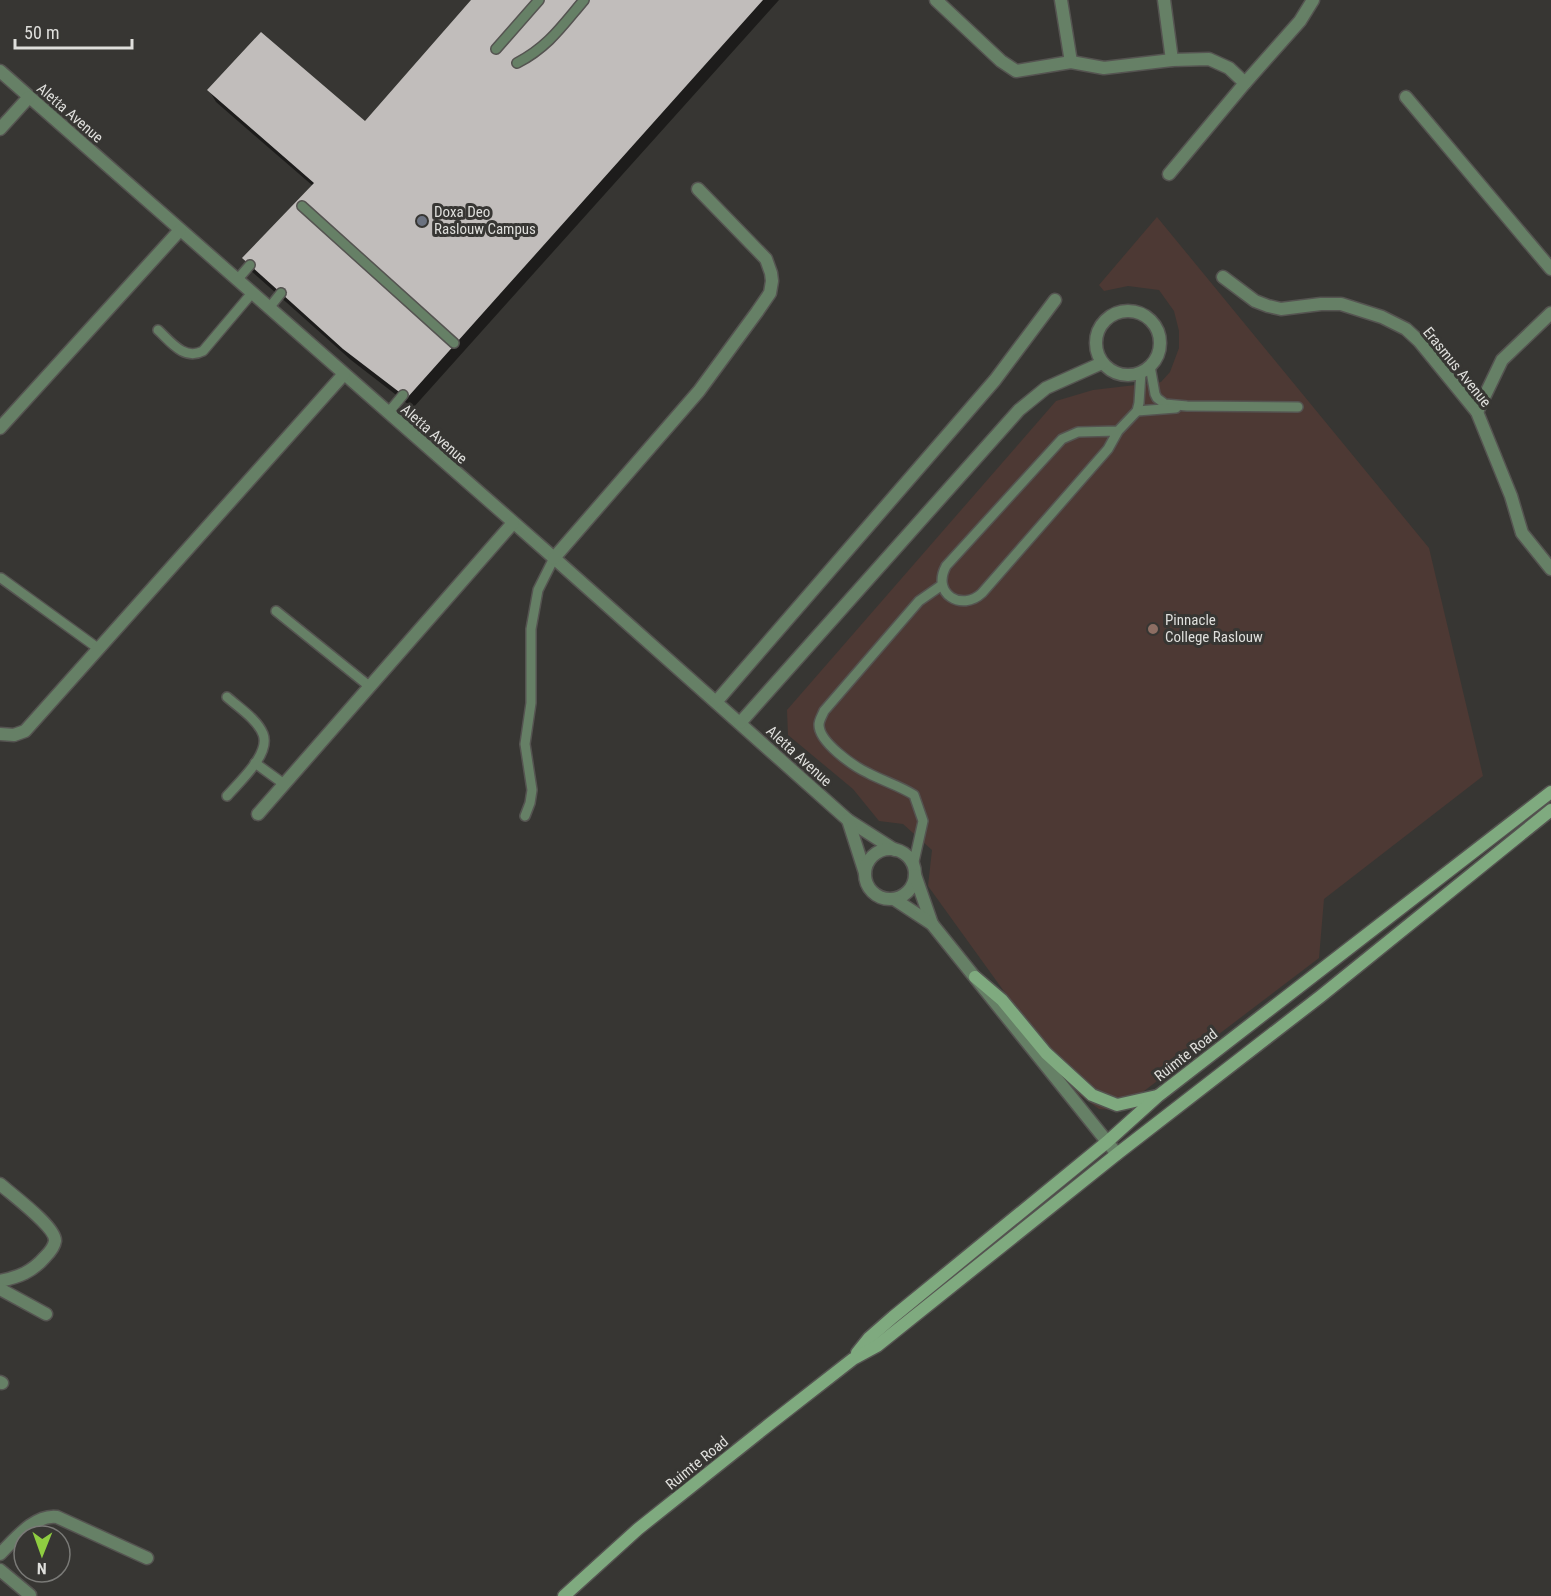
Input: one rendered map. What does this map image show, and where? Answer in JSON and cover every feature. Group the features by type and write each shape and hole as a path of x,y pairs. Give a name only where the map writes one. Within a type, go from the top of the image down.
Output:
{"main road":[{"name":"Ruimte Road","path":"853,1359 869,1338 885,1324 1107,1142 1158,1096 1551,792"},
{"name":"Ruimte Road","path":"564,1596 638,1529 771,1423 853,1359 877,1346 1117,1154 1322,996 1551,810"},
{"path":"975,977 1002,1000 1046,1053 1092,1095 1117,1105 1158,1096"}],"street":[{"path":"936,0 1012,70 1071,62 1104,68 1172,60 1215,61 1229,68 1245,83"},
{"path":"1061,0 1071,62"},
{"path":"1164,0 1172,60"},
{"path":"1169,174 1300,21 1312,0"},
{"name":"Aletta Avenue","path":"0,71 741,723 848,820 895,850"},
{"path":"0,129 29,97"},
{"path":"1406,97 1551,269"},
{"path":"554,558 699,391 770,293 771,273 766,259 698,189"},
{"path":"0,428 180,230"},
{"name":"Erasmus Avenue","path":"1223,277 1256,301 1268,306 1281,309 1341,304 1382,316 1406,329 1419,341 1477,412 1512,496 1522,533 1551,569"},
{"path":"716,702 995,380 1055,300"},
{"path":"1129,311 1148,318 1155,326 1160,347 1157,357 1146,369 1131,375 1120,375 1102,363 1097,354 1096,333 1109,317 1118,312 1129,311"},
{"path":"1477,412 1502,360 1551,313"},
{"path":"741,723 1019,410 1046,388 1102,363"},
{"path":"0,734 14,735 26,731 344,374"},
{"path":"258,814 513,523"},
{"path":"848,820 870,890 885,898 894,899 932,924 1117,1154"},
{"path":"865,874 871,858 886,850 903,853 909,859 914,871 932,924"},
{"path":"894,899 909,891 914,871"},
{"path":"0,1184 47,1226 55,1241 52,1249 39,1264 20,1277 0,1281"},
{"path":"0,1290 46,1314"},
{"path":"0,1554 40,1519 51,1516 147,1558"},
{"path":"0,1570 30,1596"}],"lane":[{"path":"496,49 539,0"},
{"path":"517,63 545,45 584,0"},
{"path":"302,206 454,343"},
{"path":"237,280 250,265"},
{"path":"269,308 281,293"},
{"path":"158,330 186,354 196,355 203,351 252,294"},
{"path":"1146,369 1157,398 1165,404 1298,407"},
{"path":"1118,431 1077,432 1062,439 946,566 942,574 942,585 946,594 956,600 978,598 1108,449 1118,431 1137,411 1146,369"},
{"path":"388,413 403,395"},
{"path":"1137,411 1159,411 1187,406"},
{"path":"525,816 532,790 525,744 531,703 531,629 538,590 554,558"},
{"path":"1,578 99,649"},
{"path":"914,871 923,821 914,795 866,772 833,748 824,738 819,722 824,711 920,601 942,585"},
{"path":"276,611 369,686"},
{"path":"226,697 257,725 263,734 265,745 261,757 227,796"},
{"path":"255,763 284,784"}],"shaded area":[{"name":"Pinnacle College Raslouw","path":"1157,217 1429,548 1483,776 1324,899 1319,958 1123,1107 1112,1110 1099,1109 1078,1094 928,886 932,850 903,824 879,821 853,789 788,735 787,710 1056,401 1093,390 1161,382 1170,372 1179,348 1179,331 1174,311 1159,290 1128,286 1104,291 1099,285"}],"building":[{"name":"Doxa Deo Raslouw Campus","path":"471,0 763,0 407,398 343,349 242,258 314,183 207,90 261,32 365,121"}],"place":[{"name":"Doxa Deo Raslouw Campus","path":"422,221"},
{"name":"Pinnacle College Raslouw","path":"1153,629"}]}
